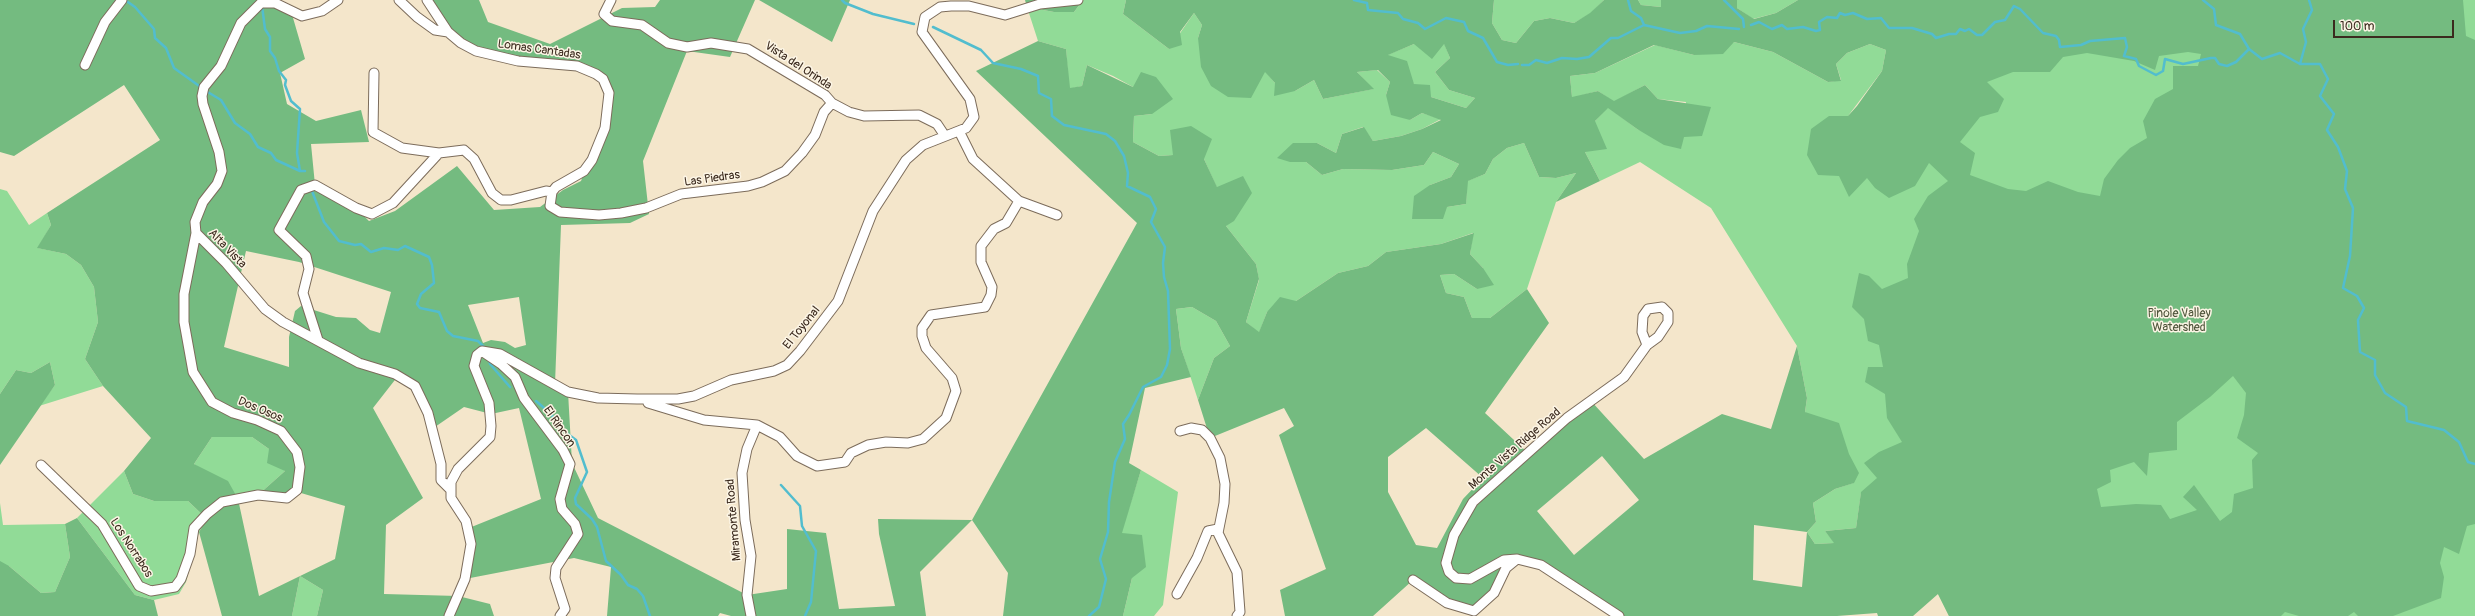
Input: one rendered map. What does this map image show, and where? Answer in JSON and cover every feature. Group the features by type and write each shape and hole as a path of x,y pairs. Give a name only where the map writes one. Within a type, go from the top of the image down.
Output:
{"street":[{"path":"85,65 107,18 122,0"},
{"name":"Alta Vista","path":"338,0 322,11 302,16 275,3 261,3 241,23 221,66 204,87 202,96 203,104 219,152 222,171 217,184 203,202 195,222 196,234 226,262 265,309 283,322 359,363 395,374 415,386 428,413 441,464 441,480 450,489"},
{"path":"399,0 417,17 435,30 448,32"},
{"name":"Lomas Cantadas","path":"427,0 448,32 461,43 489,55 518,61 577,66 596,74 603,79 608,86 609,106 605,128 592,160 584,171 556,187 552,192"},
{"name":"Vista del Orinda","path":"611,0 604,14 612,21 642,25 668,43 687,47 711,43 748,49 825,95 832,103 849,112 864,116 919,114 937,124 945,136"},
{"name":"El Toyonal","path":"482,351 500,354 568,392 598,398 637,400 678,399 694,396 731,380 774,372 787,365 800,351 838,300 873,211 884,191 916,151 945,136 959,131 971,123 974,117 973,108 963,87 922,32 925,17 940,7 968,6 1005,15 1040,4 1078,0"},
{"path":"374,74 373,132 402,148 439,153 464,150 474,159 492,193 500,200 511,200 546,191 552,192"},
{"name":"Las Piedras","path":"552,192 550,206 560,212 600,215 637,210 681,194 748,186 762,182 785,170 802,153 815,136 824,112 832,103"},
{"path":"959,131 973,159 1019,200 1057,215"},
{"path":"318,340 303,293 309,269 306,256 279,230 297,195 301,190 315,185 356,208 372,214 393,203 439,153"},
{"path":"637,400 704,420 757,425 780,437 797,456 817,466 845,462 852,453 868,445 886,442 913,442 923,439 933,432 950,412 956,391 952,378 926,348 922,336 922,328 931,315 985,307 992,295 992,287 981,262 980,246 994,229 1006,223 1019,200"},
{"name":"Dos Osos","path":"175,587 190,554 194,528 207,514 222,502 258,495 287,498 297,490 300,467 297,452 281,431 257,420 233,413 212,402 193,372 184,322 184,294 196,234"},
{"name":"Monte Vista Ridge Road","path":"1517,559 1504,560 1470,579 1456,578 1448,572 1446,563 1454,535 1473,502 1567,418 1624,377 1647,345"},
{"path":"449,616 465,579 471,544 469,528 451,498 450,489 458,469 490,437 491,414 489,403 474,366 477,355 482,351"},
{"name":"El Rincon","path":"482,351 501,364 515,378 524,398 563,450 570,464 560,499 562,509 575,524 578,534 556,568 555,578 564,605 560,616"},
{"name":"Miramonte Road","path":"751,616 747,595 751,556 745,520 742,473 747,449 757,425"},
{"path":"1180,432 1191,428 1202,430 1210,438 1220,458 1225,484 1224,503 1218,533 1237,572 1242,615"},
{"name":"Los Norrabos","path":"41,465 102,524 140,586 151,591 175,587"},
{"path":"1177,594 1197,558 1208,531 1218,529"},
{"path":"1413,580 1447,603 1474,611 1494,593 1506,568 1517,559 1541,565 1619,616"}],"green space":[{"path":"0,0 257,0 261,3 291,11 305,59 280,73 287,104 316,121 361,110 369,142 311,144 315,185 356,208 369,221 395,211 457,166 494,210 540,207 563,190 581,181 609,106 596,74 518,61 461,43 427,0 479,0 488,22 550,44 622,8 655,7 660,0 755,0 730,57 687,51 643,161 649,214 630,223 561,225 555,384 568,392 572,463 598,518 747,595 787,589 787,529 826,533 839,609 895,606 879,534 878,519 972,520 920,572 926,616 731,616 720,613 718,616 607,616 611,567 574,558 465,579 469,528 541,499 519,408 491,414 464,407 432,429 415,386 398,376 373,408 423,498 386,525 384,594 458,596 490,604 494,616 317,616 323,590 300,576 292,616 222,616 199,532 207,519 188,501 154,501 133,494 124,471 151,438 103,386 85,359 98,322 94,287 81,265 66,254 37,248 51,225 47,213 160,140 124,85 14,156 0,152","holes":["246,251 299,262 391,292 380,333 370,330 356,318 336,317 301,306 295,311 289,337 289,367 224,347","519,297 526,345 515,348 505,342 491,340 483,343 468,305","212,437 252,437 269,449 267,463 285,471 258,495 287,498 301,493 345,506 335,559 259,596 238,499 228,481 194,464"]},
{"path":"759,0 850,0 832,42"},
{"path":"1025,0 1083,0 1074,12 1054,12 1027,7"},
{"path":"1083,0 1126,0 1123,14 1169,49 1194,13 1202,25 1198,38 1265,71 1275,83 1295,91 1314,80 1323,99 1373,89 1357,72 1377,70 1390,82 1386,95 1410,120 1422,113 1441,119 1422,129 1401,136 1373,141 1363,127 1342,134 1336,153 1317,143 1290,162 1306,162 1322,175 1343,169 1392,170 1424,165 1433,152 1459,164 1451,177 1430,185 1447,207 1466,204 1467,181 1485,174 1493,159 1507,148 1524,143 1539,177 1556,178 1576,173 1556,202 1527,289 1490,318 1472,318 1464,297 1446,293 1440,275 1454,274 1477,289 1483,268 1470,254 1473,233 1441,244 1386,252 1368,266 1338,273 1296,301 1267,312 1259,333 1246,322 1259,280 1256,264 1226,226 1243,177 1217,188 1204,159 1173,155 1159,156 1133,142 1134,116 1152,114 1133,87 1113,76 1087,65 1082,86 1069,89 1066,49 1038,41 1027,7 1054,12 1074,12"},
{"path":"1126,0 1494,0 1492,23 1502,40 1516,43 1534,21 1550,18 1574,23 1590,13 1604,0 1638,0 1641,5 1661,7 1661,0 1737,0 1737,8 1754,19 1776,13 1798,0 2463,0 2466,36 2475,40 2475,524 2467,526 2459,554 2444,547 2440,563 2444,577 2441,598 2393,616 2358,616 2354,612 2348,616 2299,616 2285,612 2281,616 1949,616 1938,594 1913,616 1878,616 1877,613 1837,616 1619,616 1541,565 1517,559 1494,593 1474,611 1447,603 1413,580 1373,616 1285,616 1280,590 1326,569 1279,435 1294,426 1284,408 1210,438 1198,400 1214,358 1230,346 1216,321 1192,307 1176,309 1181,348 1191,377 1145,388 1129,463 1141,470 1122,533 1142,535 1146,567 1132,578 1123,616 1003,616 1008,573 972,520 1137,223 976,71 1038,41 1066,49 1070,88 1082,86 1087,65 1133,87 1141,72 1156,77 1173,99 1152,114 1134,116 1133,142 1159,156 1173,155 1170,130 1191,126 1212,139 1204,159 1217,187 1243,176 1252,193 1234,221 1226,226 1256,264 1259,279 1246,322 1259,332 1267,312 1280,297 1296,301 1338,273 1368,266 1386,252 1441,244 1474,233 1470,254 1483,268 1494,285 1477,289 1454,274 1440,275 1446,293 1464,297 1472,318 1490,318 1527,289 1549,323 1485,413 1528,453 1591,401 1644,459 1722,414 1771,429 1797,346 1807,398 1805,412 1839,423 1849,454 1859,473 1854,483 1835,489 1813,503 1816,522 1807,532 1815,544 1834,543 1825,531 1856,528 1861,492 1877,478 1864,463 1879,452 1902,442 1887,418 1885,394 1865,382 1868,367 1883,367 1879,345 1868,341 1864,319 1852,307 1859,273 1869,276 1882,289 1908,278 1907,264 1919,231 1914,219 1928,196 1948,181 1929,163 1915,186 1889,198 1875,188 1867,178 1849,197 1839,176 1818,175 1807,155 1811,129 1829,116 1848,116 1882,71 1886,50 1870,44 1847,53 1836,64 1841,81 1828,82 1773,52 1734,42 1723,54 1694,55 1654,45 1595,73 1570,76 1572,97 1598,91 1614,101 1645,85 1658,99 1711,107 1702,136 1684,137 1681,149 1664,145 1637,129 1608,108 1595,121 1607,149 1585,152 1600,181 1556,202 1576,173 1556,178 1539,177 1524,143 1507,148 1493,159 1485,174 1468,181 1466,204 1447,207 1443,219 1412,219 1414,196 1430,185 1451,177 1459,164 1433,152 1424,165 1392,170 1343,169 1322,175 1306,162 1290,162 1277,158 1293,143 1317,143 1336,153 1342,134 1364,127 1373,141 1401,136 1422,129 1441,120 1422,113 1410,120 1391,115 1386,95 1390,82 1378,70 1357,72 1374,89 1323,99 1314,80 1295,91 1274,96 1275,83 1265,72 1251,98 1228,97 1211,86 1201,67 1198,38 1202,25 1194,13 1180,32 1182,45 1169,49 1123,14","holes":["1414,44 1432,59 1444,44 1450,58 1435,72 1449,90 1475,98 1466,108 1431,97 1430,85 1414,84 1407,61 1388,55","2188,52 2201,54 2198,66 2173,66 2173,89 2155,99 2143,121 2147,138 2130,148 2118,160 2104,179 2100,196 2078,192 2048,181 2026,191 2008,189 1970,175 1975,153 1960,142 1980,117 1998,112 2004,99 1987,82 2013,72 2050,72 2063,57 2087,53 2134,61 2155,70 2159,56","2233,376 2246,393 2244,415 2237,438 2258,453 2252,460 2253,488 2234,494 2232,512 2220,521 2194,485 2183,497 2197,510 2170,519 2161,505 2136,504 2101,507 2097,489 2111,482 2110,470 2134,462 2147,476 2149,453 2177,450 2177,422 2210,397","1426,428 1483,478 1463,499 1437,548 1416,545 1388,492 1388,457","1602,456 1639,500 1574,555 1537,511","1754,525 1807,532 1802,587 1753,580"]},
{"path":"1494,0 1604,0 1590,14 1574,23 1550,18 1534,21 1516,43 1502,40 1492,23"},
{"path":"1638,0 1661,0 1661,7 1641,5"},
{"path":"1737,0 1798,0 1776,13 1753,19 1737,8"},
{"name":"Pinole Valley Watershed","path":"2022,0 2475,0 2475,616 1949,616 1938,594 1861,493 1856,528 1825,531 1835,543 1815,544 1807,532 1816,522 1813,503 1835,489 1853,483 1805,412 1807,398 1797,346 1711,208 1640,162 1600,181 1585,152 1595,121 1608,107 1637,129 1681,148 1686,102 1658,99 1645,85 1614,102 1598,91 1572,98 1570,76 1595,73 1655,45 1694,55 1734,42 1773,52 1828,82 1841,80 1836,64 1847,53 1870,44 1886,50 1882,71 1848,116"},
{"path":"1444,43 1450,58 1435,72 1449,90 1475,98 1466,108 1431,97 1414,84 1387,55 1414,44"},
{"path":"0,189 7,191 29,225 47,213 51,225 38,248 66,254 81,265 94,287 98,322 85,359 103,386 39,406 55,385 50,362 31,373 16,370 0,394"},
{"path":"1192,307 1216,321 1230,346 1214,358 1198,400 1181,348 1176,309"},
{"path":"50,362 55,385 0,465 0,394 16,370 31,373"},
{"path":"212,437 252,437 269,449 285,471 258,495 238,499 194,464"},
{"path":"1141,470 1178,492 1163,605 1154,616 1123,616 1132,578 1121,533"},
{"path":"124,471 133,494 154,501 188,501 207,519 199,532 186,582 179,594 154,600 135,595 77,518"},
{"path":"0,503 3,525 65,524 70,557 55,592 41,593 9,566 0,616"},
{"path":"77,518 135,595 154,600 158,616 0,616 0,561 9,566 41,593 55,592 70,557 65,524"},
{"path":"300,576 323,590 317,616 292,616"}],"waterway":[{"path":"125,0 135,7 154,29 155,38 166,48 174,68 202,88"},
{"path":"842,0 845,3 873,14 914,24"},
{"path":"1354,0 1367,3 1368,10 1398,13 1403,19 1418,23 1425,29 1446,18 1464,22 1468,31 1483,38 1497,62 1508,65 1518,64"},
{"path":"1628,0 1631,11 1641,18 1644,25"},
{"path":"1724,0 1743,19 1744,27"},
{"path":"2203,0 2214,9 2216,25 2240,34 2249,49 2262,59 2280,53 2300,64 2320,64 2328,79 2320,96 2334,114 2327,130 2338,147 2347,171 2345,189 2353,208 2350,256 2343,288 2357,296 2364,308 2358,320 2360,352 2375,360 2375,375 2385,393 2406,407 2407,421 2444,430 2459,442 2468,462 2475,464"},
{"path":"2300,64 2306,42 2303,29 2312,10 2309,0"},
{"path":"262,6 265,29 270,37 270,51 275,58 279,71 286,80 285,85 291,101 300,109 297,153 300,171 305,171"},
{"path":"1751,25 1759,22 1772,29 1782,25 1787,29 1803,27 1816,31 1820,30 1819,22 1827,17 1837,18 1840,13 1845,15 1853,13 1867,19 1881,18 1889,28 1912,28 1932,34 1936,38 1949,34 1956,34 1960,29 1965,31 1969,29 1977,35 1982,35 1995,22 2005,20 2014,6 2020,9 2043,33 2056,36 2059,40 2060,47 2081,45 2090,41 2125,38 2127,47 2124,56 2136,59 2139,66 2156,75 2163,71 2165,59 2183,64 2215,58 2219,64 2227,66 2236,62 2249,49"},
{"path":"1522,65 1529,65 1536,60 1547,63 1562,58 1577,59 1589,57 1611,38 1618,38 1644,25 1680,33 1696,31 1707,26 1739,29"},
{"path":"933,27 981,50 993,63 1021,69 1038,76 1039,93 1051,99 1052,116 1064,125 1106,134 1115,141 1124,156 1128,173 1127,186 1150,197 1156,209 1151,222 1165,247 1163,263 1164,277 1168,291 1170,349 1167,365 1161,377 1143,387 1123,424 1125,439 1115,462 1109,502 1108,532 1100,559 1106,579 1099,607 1089,616"},
{"path":"206,91 221,100 235,123 250,134 258,147 271,153 276,160 300,171"},
{"path":"312,191 324,222 339,241 355,245 361,244 371,252 384,248 398,250 405,246 429,257 432,265 434,283 421,294 417,304 420,308 439,312 447,331 453,336 478,341 486,349"},
{"path":"489,359 490,364 510,387"},
{"path":"536,401 551,414 560,428 576,440 587,472 575,498 576,504 592,519 597,527 606,561 621,575 628,585 637,589 643,596 650,616"},
{"path":"781,485 800,506 802,526 816,551 811,602 805,616"}]}
